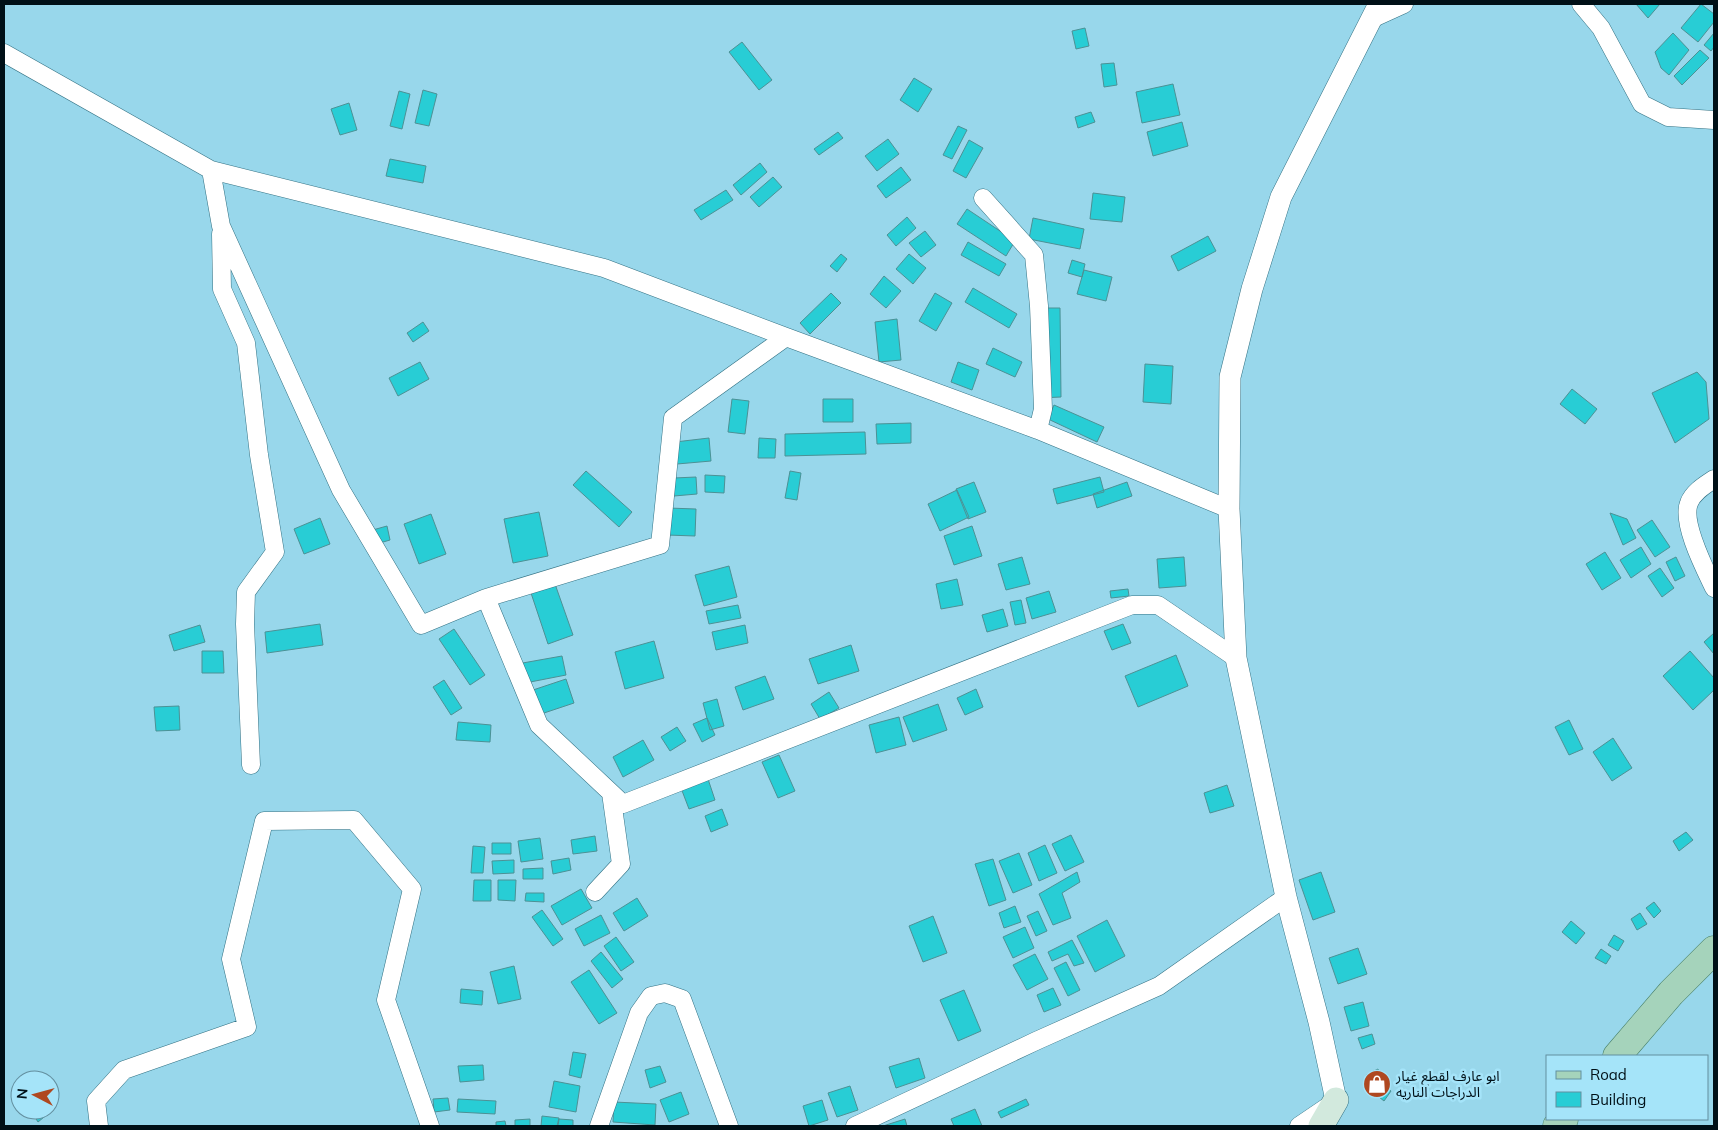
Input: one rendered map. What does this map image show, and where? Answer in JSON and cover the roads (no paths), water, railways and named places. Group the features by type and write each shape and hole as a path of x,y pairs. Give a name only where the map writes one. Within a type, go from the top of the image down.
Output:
{"main road":[{"path":"1618,1055 1672,993 1714,950"},
{"path":"1321,1126 1336,1100"},
{"path":"1336,1100 1344,1126"}],"street":[{"path":"1300,1126 1336,1100 1319,1022 1286,896 1236,658 1229,509 1230,377 1252,289 1281,197 1375,12 1404,4"},
{"path":"1581,4 1601,28 1642,104 1668,117 1714,120"},
{"path":"4,52 211,170 604,268 1038,430 1229,509"},
{"path":"211,170 221,226 222,289 246,342 259,455 276,552 246,592 245,624 251,765"},
{"path":"983,198 1034,255 1039,306 1043,410 1038,430"},
{"path":"221,226 341,490 421,625 486,598 660,545 673,418 786,337"},
{"path":"1714,479 1698,489 1688,503 1688,518 1697,552 1714,588"},
{"path":"486,598 539,725 623,804 1132,605 1158,605 1236,658"},
{"path":"595,892 621,864 611,793"},
{"path":"100,1126 96,1101 124,1070 247,1027 231,959 264,821 354,820 412,889 386,1000 430,1126"},
{"path":"855,1126 1159,986 1286,896"},
{"path":"599,1126 639,1013 651,996 665,993 682,1000 729,1126"}],"place":[{"name":"ابو عارف لقطع غيار الدراجات الناريه","path":"1377,1084"}]}
